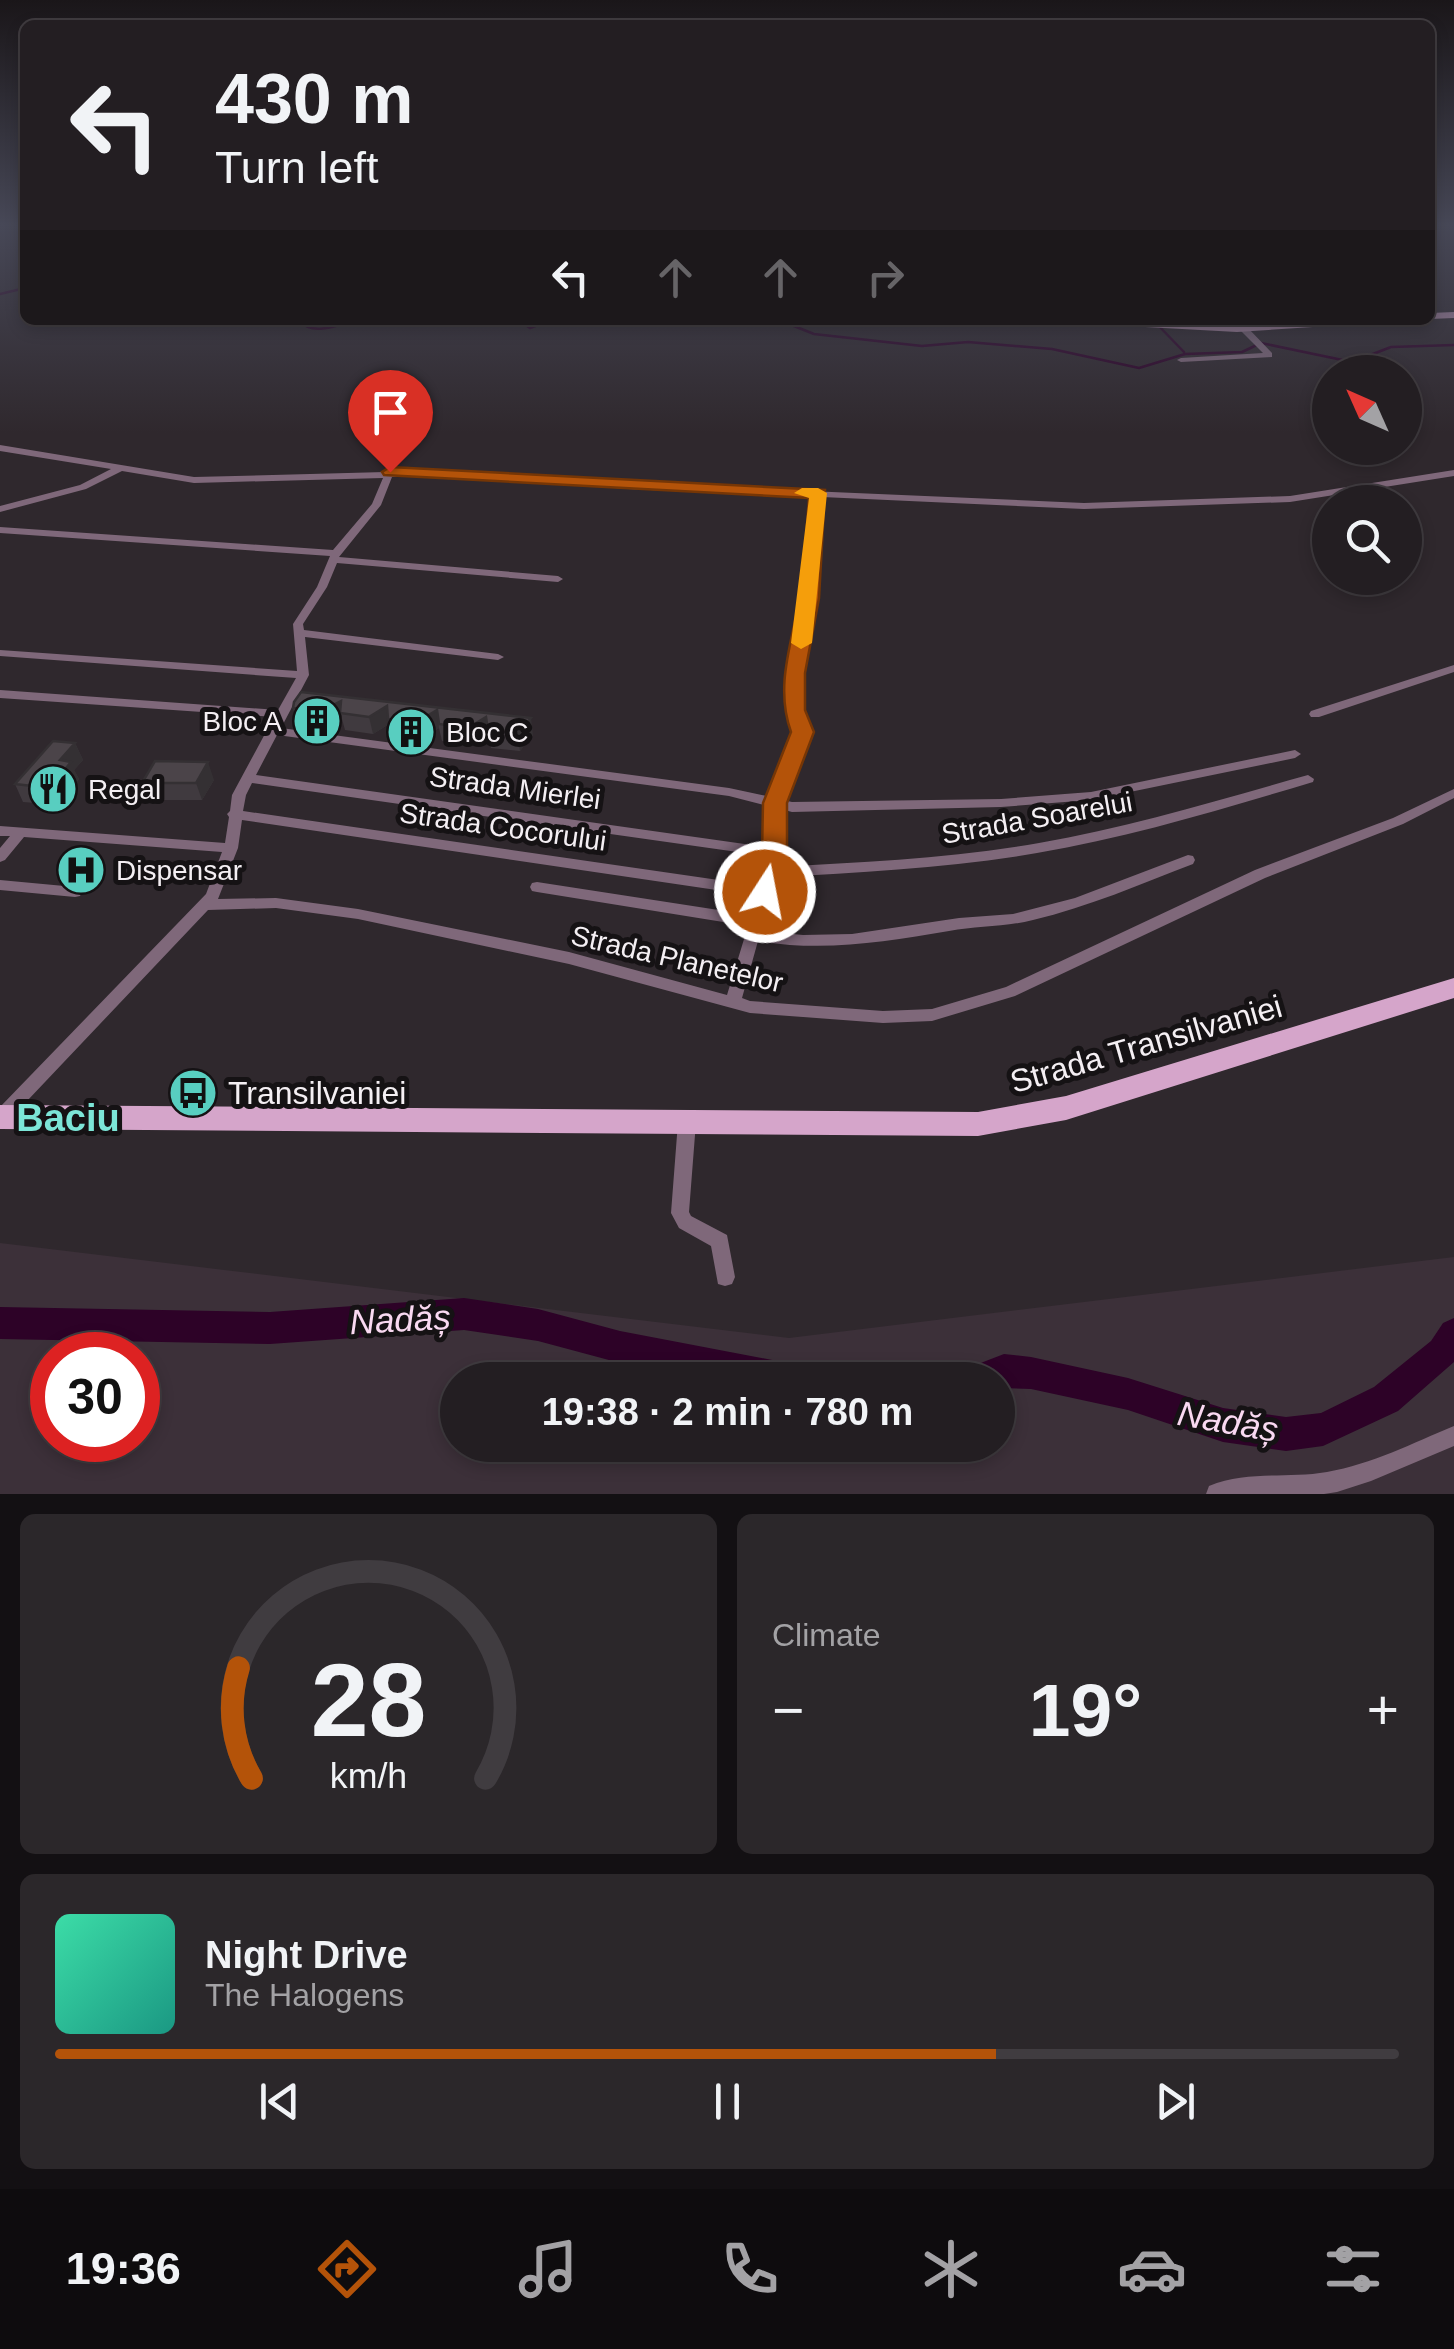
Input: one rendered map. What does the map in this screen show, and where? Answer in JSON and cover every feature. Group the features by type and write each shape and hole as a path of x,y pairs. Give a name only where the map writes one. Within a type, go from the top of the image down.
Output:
{"main road":[{"path":"1162,325 1244,329 1302,325"},
{"name":"Strada Transilvaniei","path":"0,1117 950,1126 1022,1118 1454,988"}],"street":[{"path":"1180,360 1267,356 1260,343 1244,329"},
{"path":"0,448 194,480 390,472 1084,506 1290,499 1454,473"},
{"path":"0,510 84,486 120,468"},
{"path":"0,1117 206,905 231,848 234,814 248,778 303,674 298,624 322,587 334,556 376,505 390,472"},
{"path":"733,1002 771,872 775,803 802,732 794,710 794,673 809,598 818,493"},
{"path":"0,530 334,556 558,580"},
{"path":"298,633 498,657"},
{"path":"0,653 303,674"},
{"path":"1315,714 1454,668"},
{"path":"0,694 282,714"},
{"path":"275,731 729,792 775,803 905,806 1092,796 1295,754"},
{"name":"Strada Mierlei","path":"248,778 775,853"},
{"name":"Strada Soarelui","path":"771,872 920,864 1042,848 1308,780"},
{"name":"Strada Planetelor","path":"206,905 276,902 344,912 569,958 774,1010 883,1017 958,1010 1010,992 1260,874 1398,821 1454,793"},
{"name":"Strada Cocorului","path":"234,814 765,892"},
{"path":"0,831 231,848"},
{"path":"0,857 20,833"},
{"name":"Strada Cocorului","path":"537,887 755,928 781,941 876,940 956,924 1012,920 1097,895 1188,860"},
{"path":"0,885 75,892"},
{"path":"687,1122 680,1213 685,1222 720,1241 725,1277"},
{"path":"1218,1494 1244,1488 1324,1484 1454,1436"}],"shaded area":[{"path":"0,1243 789,1338 1454,1257 1454,1494 0,1494"}],"building":[{"path":"301,692 531,718 517,734 488,730 486,717 468,728 439,724 437,710 417,722 388,719 387,706 369,717 340,713 341,701 321,711 293,708"},
{"path":"53,741 75,743 60,760 71,762 54,783 45,782 41,787 15,784"},
{"path":"155,761 208,762 196,783 142,783"}],"waterway":[{"path":"304,325 318,329 340,325"},
{"path":"526,325 538,325"},
{"path":"792,325 814,334 922,346 968,342 1052,349 1139,368 1185,354 1242,352 1261,343 1352,362 1391,347 1454,345"},
{"path":"1158,325 1184,352"},
{"name":"Nadăș","path":"0,1323 270,1328 464,1314 538,1325 620,1347 699,1362"},
{"name":"Nadăș","path":"1015,1371 1128,1394 1223,1425 1286,1434 1323,1429 1386,1399 1442,1352 1454,1334"}],"slow traffic":[{"path":"801,643 818,493 802,493"}],"place":[{"name":"Bloc A","path":"317,721"},
{"name":"Bloc C","path":"411,732"},
{"name":"Regal","path":"53,789"},
{"name":"Dispensar","path":"81,870"},
{"name":"Transilvaniei","path":"193,1093"}],"district":[{"name":"Baciu","path":"68,1118"}],"route":[{"path":"390,472 818,493 809,598 794,673 794,710 802,732 775,803 775,853 765,892"}]}
